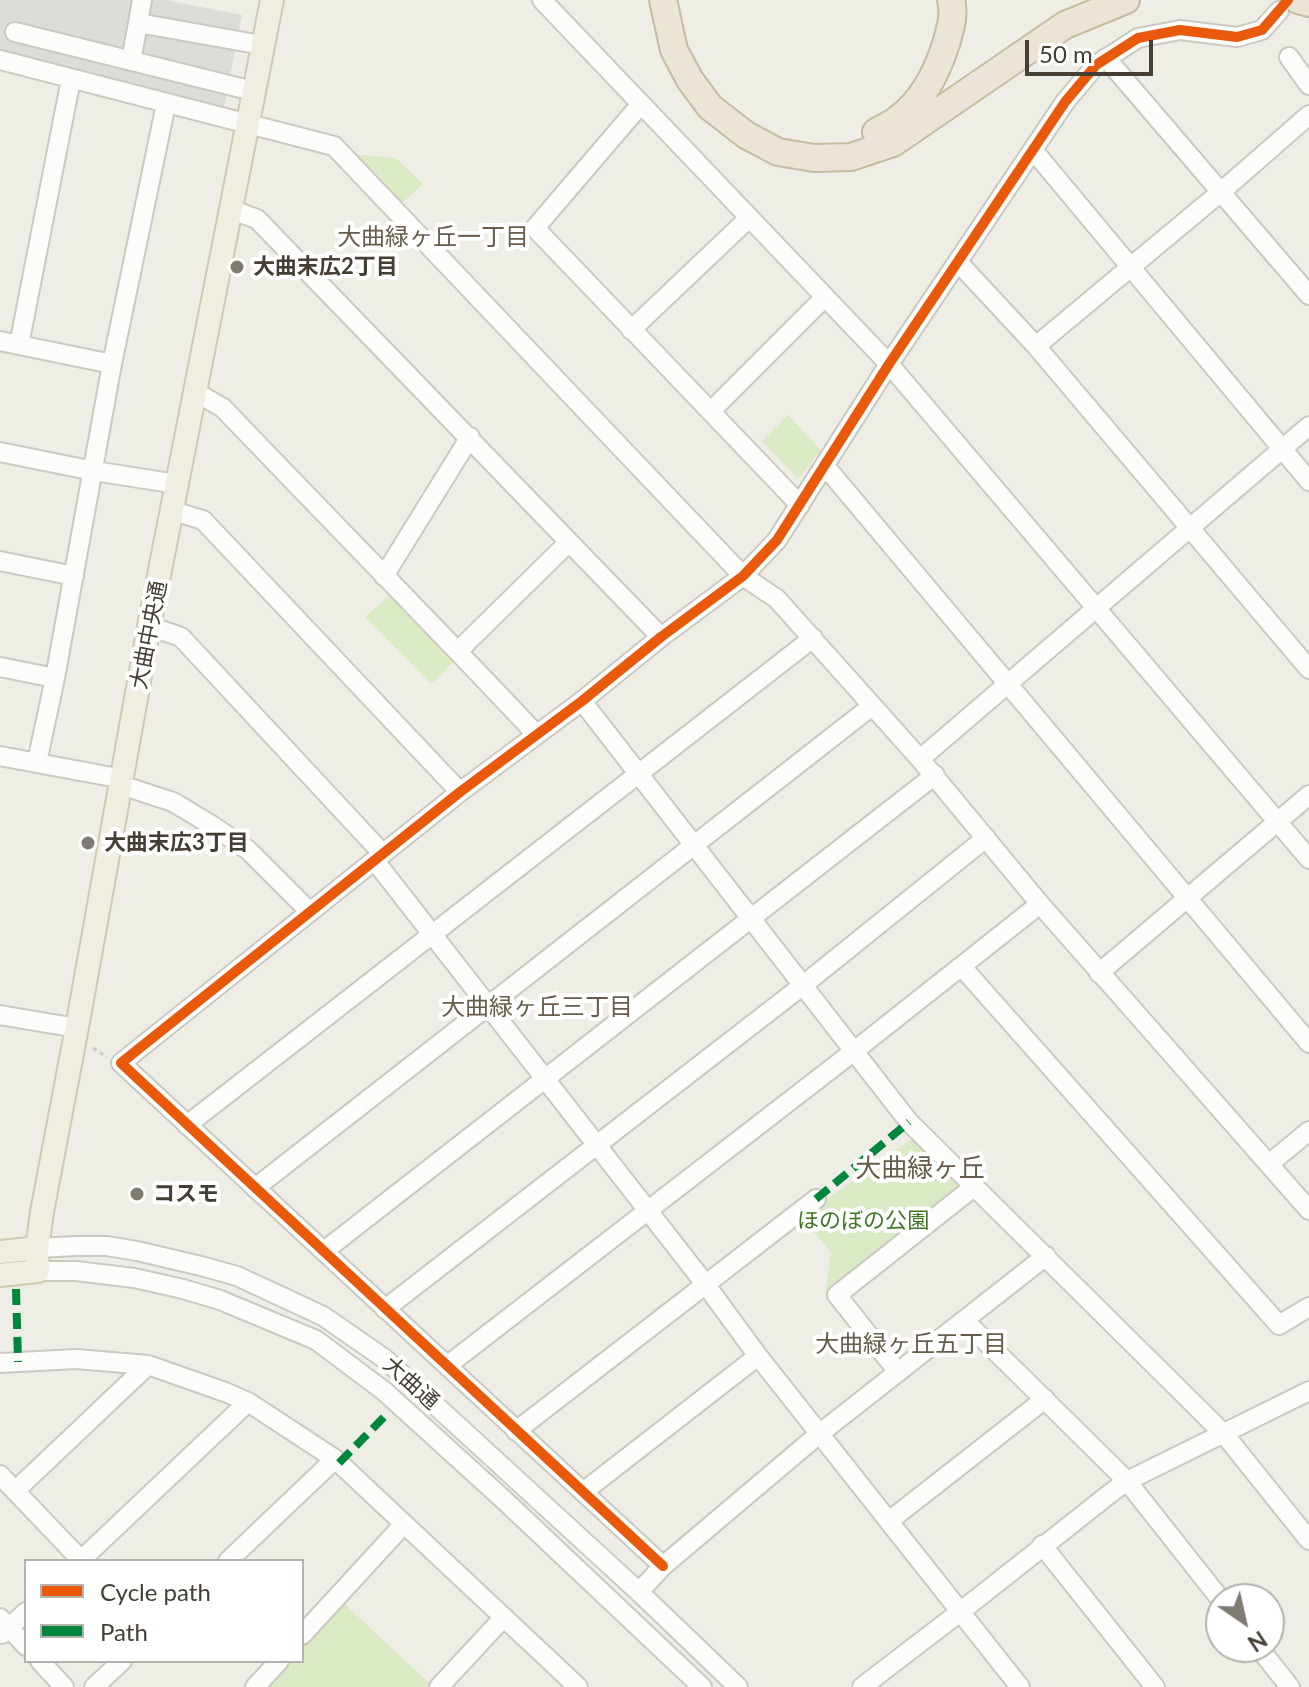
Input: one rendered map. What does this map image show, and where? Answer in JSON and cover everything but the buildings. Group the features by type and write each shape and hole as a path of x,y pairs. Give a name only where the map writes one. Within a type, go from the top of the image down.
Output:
{"highway":[{"path":"663,0 674,50 690,80 710,107 746,135 778,152 814,158 851,157 893,143 1065,25 1126,0"},
{"path":"680,0 681,17 691,45 706,75 724,99 752,122 776,134 805,141 839,142 871,135 899,119 923,94 938,67 948,35 953,10 951,0"},
{"path":"1289,6 1309,3"}],"main road":[{"name":"大曲中央通","path":"38,1271 37,1248 42,1212 149,626 272,0"},
{"name":"大曲通","path":"0,1252 37,1248"},
{"name":"大曲通","path":"0,1275 38,1271"}],"street":[{"path":"127,94 142,0"},
{"path":"542,0 889,364 1309,859"},
{"path":"663,1566 121,1063 460,792 743,576 777,540 889,364 1065,102 1096,65 1138,38 1180,30 1237,37 1262,30 1289,6"},
{"path":"138,23 262,45"},
{"path":"15,32 253,91"},
{"path":"1289,57 1309,85"},
{"path":"1106,58 1309,295"},
{"path":"0,60 334,146 743,576 777,599 813,638 935,775 1099,973 1309,1210"},
{"path":"19,345 71,79"},
{"path":"37,762 112,364 166,104"},
{"path":"641,104 535,228 800,505"},
{"path":"1036,346 1309,115"},
{"path":"1033,150 1309,481"},
{"path":"230,209 257,219 661,637"},
{"path":"631,330 749,218"},
{"path":"958,262 1036,346 1309,669"},
{"path":"711,411 825,297"},
{"path":"0,341 112,364"},
{"path":"194,391 223,408 536,734"},
{"path":"920,759 1309,426"},
{"path":"384,576 470,437"},
{"path":"0,452 177,484"},
{"path":"825,466 1309,1043"},
{"path":"173,511 203,520 460,792"},
{"path":"458,651 569,542"},
{"path":"0,561 74,576"},
{"path":"149,626 181,637 379,857 433,934 758,1356 1020,1687"},
{"path":"187,1125 813,638"},
{"path":"0,667 55,678"},
{"path":"582,701 909,1122 1224,1434 1309,1540"},
{"path":"255,1188 872,706"},
{"path":"0,756 122,782 173,802 248,850 310,912"},
{"path":"324,1251 935,775"},
{"path":"1099,973 1309,795"},
{"path":"385,1309 802,986 986,838"},
{"path":"448,1365 1040,904"},
{"path":"962,967 1279,1325 1309,1307"},
{"path":"0,1015 76,1036"},
{"path":"1269,1164 1309,1131"},
{"path":"898,1372 837,1295 975,1186"},
{"path":"516,1431 816,1199"},
{"name":"大曲通","path":"37,1248 107,1246 201,1266 237,1276 323,1316 385,1359 738,1687"},
{"path":"639,1592 663,1566 819,1434 1046,1256"},
{"name":"大曲通","path":"38,1271 76,1271 134,1278 183,1289 220,1300 316,1340 384,1391 702,1687"},
{"path":"965,1321 1127,1481 1208,1583"},
{"path":"583,1492 758,1356"},
{"path":"0,1363 76,1359 148,1365 248,1402 335,1459 575,1686"},
{"path":"15,1491 148,1365"},
{"path":"862,1687 886,1680 960,1612 1127,1481 1309,1391"},
{"path":"889,1521 1045,1399"},
{"path":"82,1559 248,1402"},
{"path":"230,1559 335,1459"},
{"path":"0,1475 78,1559"},
{"path":"304,1633 404,1524"},
{"path":"1042,1545 1155,1687"},
{"path":"24,1613 3,1627 24,1644"},
{"path":"439,1687 504,1617"},
{"path":"42,1663 64,1687"},
{"path":"94,1687 120,1663"},
{"path":"255,1687 277,1663"},
{"path":"1271,1663 1290,1687"}],"path":[{"path":"76,1036 109,1059 121,1063"}],"green space":[{"path":"352,154 396,158 423,184 400,205"},
{"path":"788,415 821,450 797,478 762,441"},
{"path":"393,593 457,659 431,684 365,617"},
{"name":"ほのぼの公園","path":"920,1133 975,1186 825,1295 831,1252 802,1217"},
{"path":"339,1599 433,1687 256,1687 278,1663 304,1663 304,1636"}],"shaded area":[{"path":"0,0 165,0 242,15 224,107 0,52"}],"marked path":[{"path":"816,1199 909,1122"},
{"path":"16,1289 18,1362"},
{"path":"339,1463 388,1413"}],"cycle path":[{"path":"663,1566 121,1063 460,792 743,576 777,540 889,364 1065,102 1096,65 1138,38 1180,30 1237,37 1262,30 1288,0"}],"place":[{"name":"大曲末広2丁目","path":"237,267"},
{"name":"大曲末広3丁目","path":"88,843"},
{"name":"コスモ","path":"137,1194"}],"district":[{"name":"大曲緑ヶ丘一丁目","path":"433,237"},
{"name":"大曲緑ヶ丘三丁目","path":"537,1007"},
{"name":"大曲緑ヶ丘","path":"920,1169"},
{"name":"大曲緑ヶ丘五丁目","path":"911,1344"}]}
